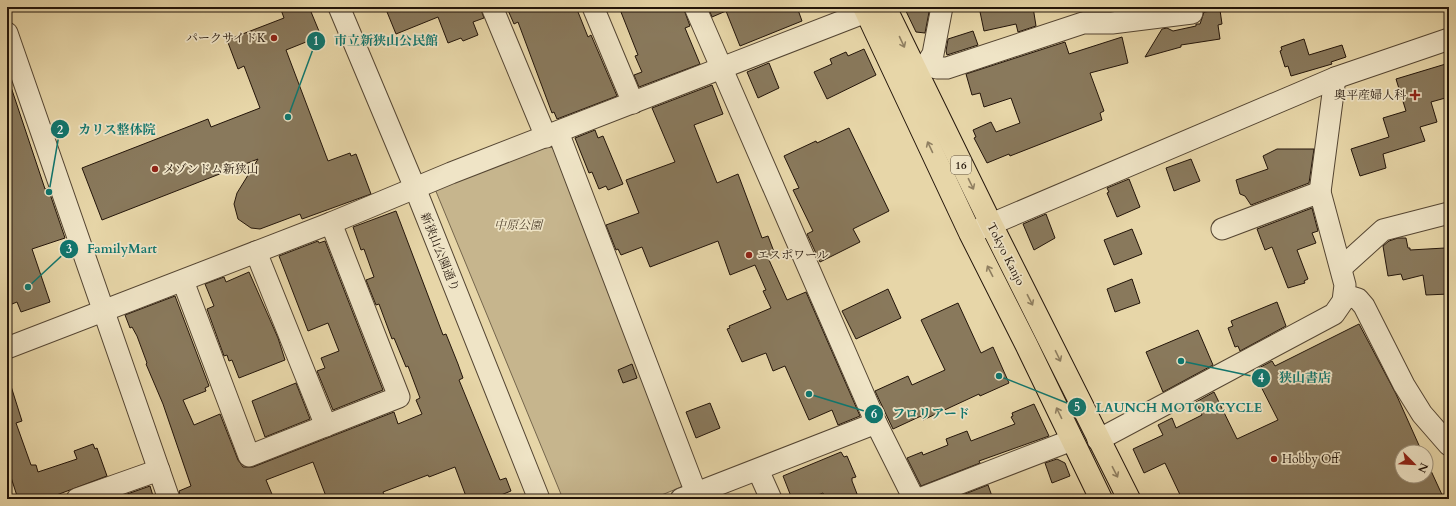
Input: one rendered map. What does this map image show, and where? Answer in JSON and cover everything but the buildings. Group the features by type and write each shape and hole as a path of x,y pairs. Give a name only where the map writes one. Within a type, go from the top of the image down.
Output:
{"highway":[{"name":"Tokyo Kanjo","path":"872,9 921,69 991,224 1041,320 1098,440 1129,499"},
{"name":"Tokyo Kanjo","path":"872,9 970,233 1101,499"}],"street":[{"name":"新狭山公園通り","path":"339,7 414,188 539,499"},
{"path":"492,7 552,134 688,496 876,423"},
{"path":"593,7 633,104"},
{"path":"695,7 876,423 914,499"},
{"path":"921,69 933,54 942,7"},
{"path":"7,348 331,224 414,188 633,104 872,9"},
{"path":"921,69 947,68 1083,23 1112,23 1192,13"},
{"path":"7,33 169,499"},
{"path":"970,233 1335,78 1449,39"},
{"path":"1098,440 1334,314 1345,295 1345,285 1320,192 1335,78"},
{"path":"1222,229 1320,192"},
{"path":"1341,268 1383,230 1449,213"},
{"path":"183,281 249,456 399,397 331,224"},
{"path":"256,252 326,426"},
{"path":"1345,295 1358,299 1364,306 1404,385 1422,414 1449,445"},
{"path":"919,499 1072,440"},
{"path":"78,499 99,495 159,470"},
{"path":"758,470 771,499"}],"green space":[{"name":"中原公園","path":"546,145 557,150 684,481 681,487 652,499 563,499 435,189"}],"place":[{"name":"パークサイドK","path":"274,38"},
{"name":"奥平産婦人科","path":"1415,95"},
{"name":"市立新狭山公民館","path":"288,117"},
{"name":"メゾンドム新狭山","path":"155,169"},
{"name":"カリス整体院","path":"49,192"},
{"name":"エスポワール","path":"749,255"},
{"name":"FamilyMart","path":"28,287"},
{"name":"狭山書店","path":"1181,361"},
{"name":"LAUNCH MOTORCYCLE","path":"999,376"},
{"name":"フロリアード","path":"809,394"},
{"name":"Hobby Off","path":"1274,459"}]}
